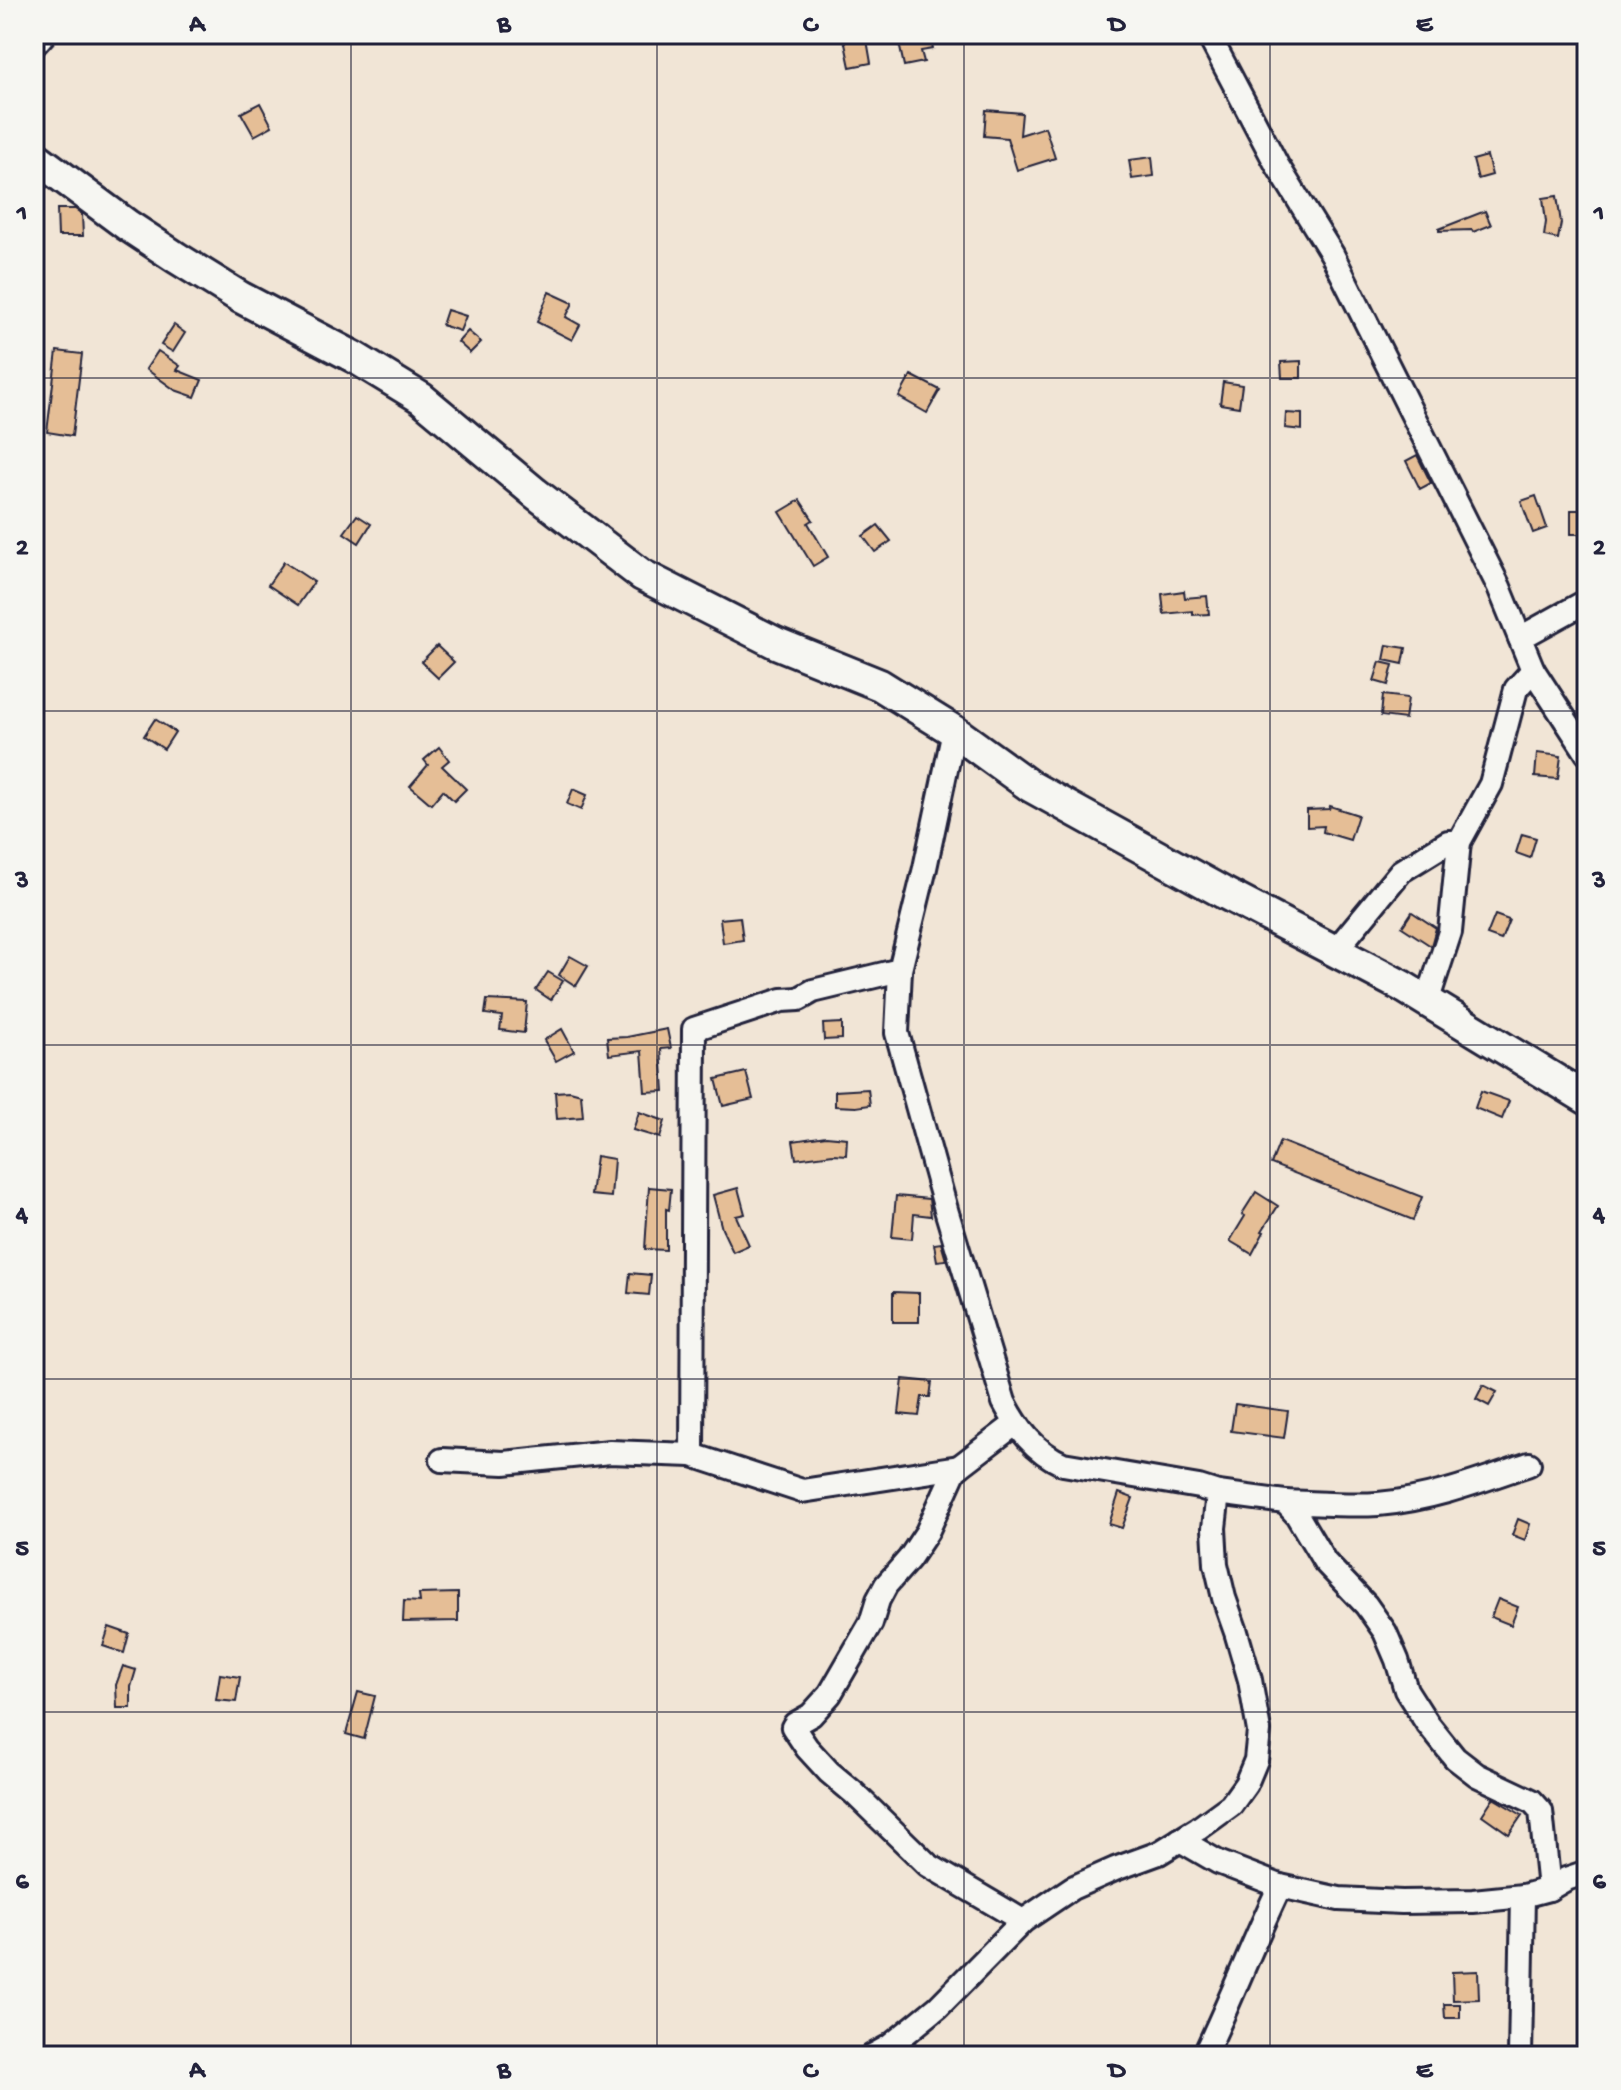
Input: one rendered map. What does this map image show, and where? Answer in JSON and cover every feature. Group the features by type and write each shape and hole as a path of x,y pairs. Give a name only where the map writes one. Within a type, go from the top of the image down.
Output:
{"street":[{"path":"34,45 44,34"},
{"path":"1208,34 1277,165 1332,254 1492,573 1533,670 1587,753"},
{"path":"34,156 177,258 240,297 354,357 421,398 535,493 642,575 776,643 880,685 954,731 1030,786 1402,986 1587,1099"},
{"path":"1520,638 1587,601"},
{"path":"1427,1002 1450,932 1459,842 1491,784 1516,689 1533,670"},
{"path":"954,731 900,970 897,1033 1004,1402 1015,1424 1037,1449 1063,1464 1199,1487 1218,1493 1285,1502 1381,1504 1433,1495 1529,1464"},
{"path":"1335,951 1401,871 1448,842 1459,842"},
{"path":"692,1455 694,1029 782,1000 799,999 813,991 900,970"},
{"path":"1015,1424 959,1467 950,1479 927,1532 886,1585 871,1623 830,1694 811,1715 793,1727 829,1772 928,1865 1023,1921"},
{"path":"442,1460 504,1463 610,1452 692,1455 802,1491 959,1467"},
{"path":"872,2056 890,2046 938,2007 1023,1921 1072,1888 1159,1853 1231,1805 1246,1784 1256,1760 1259,1731 1250,1680 1216,1564 1214,1528 1218,1493"},
{"path":"1285,1502 1297,1515 1325,1562 1366,1605 1385,1632 1406,1690 1455,1758 1477,1775 1532,1801 1541,1811 1549,1889"},
{"path":"1180,1840 1218,1862 1280,1886 1339,1899 1473,1901 1523,1896 1549,1889 1587,1872"},
{"path":"1204,2056 1280,1886"},
{"path":"1520,2056 1523,1896"}],"building":[{"path":"843,34 866,34 871,63 850,67"},
{"path":"897,34 929,34 933,49 921,51 924,62 904,66"},
{"path":"260,103 272,126 254,136 241,113"},
{"path":"986,110 1022,113 1020,135 1045,127 1055,158 1017,170 1007,138 984,136"},
{"path":"1487,156 1492,175 1478,179 1473,160"},
{"path":"1152,157 1154,176 1132,179 1129,160"},
{"path":"1557,196 1561,223 1558,239 1544,236 1543,198"},
{"path":"57,209 75,209 82,214 83,236 58,236"},
{"path":"1485,211 1491,225 1473,232 1439,231 1439,229"},
{"path":"549,292 573,303 566,317 580,325 572,340 537,322"},
{"path":"447,310 466,316 460,331 442,325"},
{"path":"174,325 185,333 173,352 161,345"},
{"path":"468,331 481,342 470,353 458,342"},
{"path":"57,351 82,354 72,436 47,432"},
{"path":"158,351 180,366 177,370 202,380 195,397 175,390 146,369"},
{"path":"1301,361 1301,378 1282,378 1281,362"},
{"path":"911,375 940,390 927,413 899,397"},
{"path":"1223,382 1242,385 1239,407 1220,404"},
{"path":"1286,413 1302,414 1302,430 1285,428"},
{"path":"1417,455 1431,483 1420,489 1406,461"},
{"path":"1536,496 1547,528 1533,533 1521,501"},
{"path":"800,500 813,520 808,523 828,557 813,566 780,512"},
{"path":"1571,510 1587,510 1587,534 1571,534"},
{"path":"357,515 371,524 359,543 344,533"},
{"path":"878,525 891,541 875,552 863,536"},
{"path":"284,562 314,582 298,605 268,585"},
{"path":"1184,591 1185,598 1207,596 1209,614 1193,615 1193,611 1164,614 1162,594"},
{"path":"1387,645 1406,648 1403,664 1384,660"},
{"path":"437,646 454,662 438,678 421,662"},
{"path":"1380,662 1393,665 1388,685 1374,681"},
{"path":"1383,695 1408,698 1405,719 1381,716"},
{"path":"155,719 175,732 164,749 144,736"},
{"path":"439,747 449,760 442,766 466,789 454,801 443,790 431,804 410,786 428,765 424,760"},
{"path":"1537,753 1561,756 1558,779 1535,777"},
{"path":"573,789 587,795 581,810 567,804"},
{"path":"1330,806 1358,815 1350,840 1323,832 1324,826 1307,827 1307,810 1329,809"},
{"path":"1522,834 1536,838 1530,858 1516,853"},
{"path":"1412,912 1436,928 1431,946 1402,927"},
{"path":"1495,915 1509,920 1501,940 1487,935"},
{"path":"740,917 743,940 723,943 720,919"},
{"path":"570,956 588,966 576,986 559,975"},
{"path":"548,972 563,981 551,1000 536,990"},
{"path":"487,1000 527,1002 524,1033 500,1030 502,1016 485,1014"},
{"path":"842,1023 842,1039 824,1040 823,1024"},
{"path":"562,1029 574,1051 556,1061 544,1040"},
{"path":"667,1029 671,1048 661,1049 664,1091 645,1092 642,1051 609,1055 607,1038"},
{"path":"746,1072 753,1099 723,1106 716,1079"},
{"path":"868,1089 870,1105 835,1106 835,1091"},
{"path":"1481,1091 1509,1101 1502,1119 1475,1108"},
{"path":"555,1092 581,1094 583,1117 557,1119"},
{"path":"639,1112 665,1121 660,1138 633,1130"},
{"path":"826,1136 847,1138 846,1155 796,1159 793,1141"},
{"path":"1280,1141 1422,1197 1413,1220 1271,1164"},
{"path":"596,1156 614,1159 611,1197 591,1195"},
{"path":"649,1187 671,1189 669,1210 666,1209 666,1250 645,1249"},
{"path":"738,1188 745,1214 736,1216 749,1245 733,1252 722,1229 713,1195"},
{"path":"1256,1192 1278,1206 1252,1254 1230,1241"},
{"path":"896,1196 929,1199 931,1216 914,1214 912,1239 892,1237"},
{"path":"941,1243 946,1260 937,1261 934,1244"},
{"path":"630,1273 651,1275 649,1295 628,1293"},
{"path":"893,1292 919,1293 919,1322 893,1322"},
{"path":"903,1379 932,1382 930,1397 922,1397 919,1416 899,1414"},
{"path":"1483,1385 1497,1392 1489,1406 1476,1399"},
{"path":"1235,1404 1288,1411 1284,1438 1231,1431"},
{"path":"1119,1493 1133,1498 1122,1528 1109,1524"},
{"path":"1518,1519 1530,1524 1525,1540 1512,1535"},
{"path":"458,1593 458,1621 403,1622 404,1601 420,1602 419,1594"},
{"path":"1498,1599 1518,1607 1511,1625 1491,1617"},
{"path":"109,1627 129,1634 124,1653 103,1646"},
{"path":"123,1666 136,1670 131,1687 131,1708 117,1708 116,1685"},
{"path":"220,1674 240,1677 236,1702 216,1700"},
{"path":"358,1692 375,1696 364,1739 346,1734"},
{"path":"1493,1798 1522,1815 1509,1834 1482,1815"},
{"path":"1478,1971 1479,1999 1453,2000 1452,1972"},
{"path":"1444,2004 1460,2004 1460,2018 1445,2018"}]}
